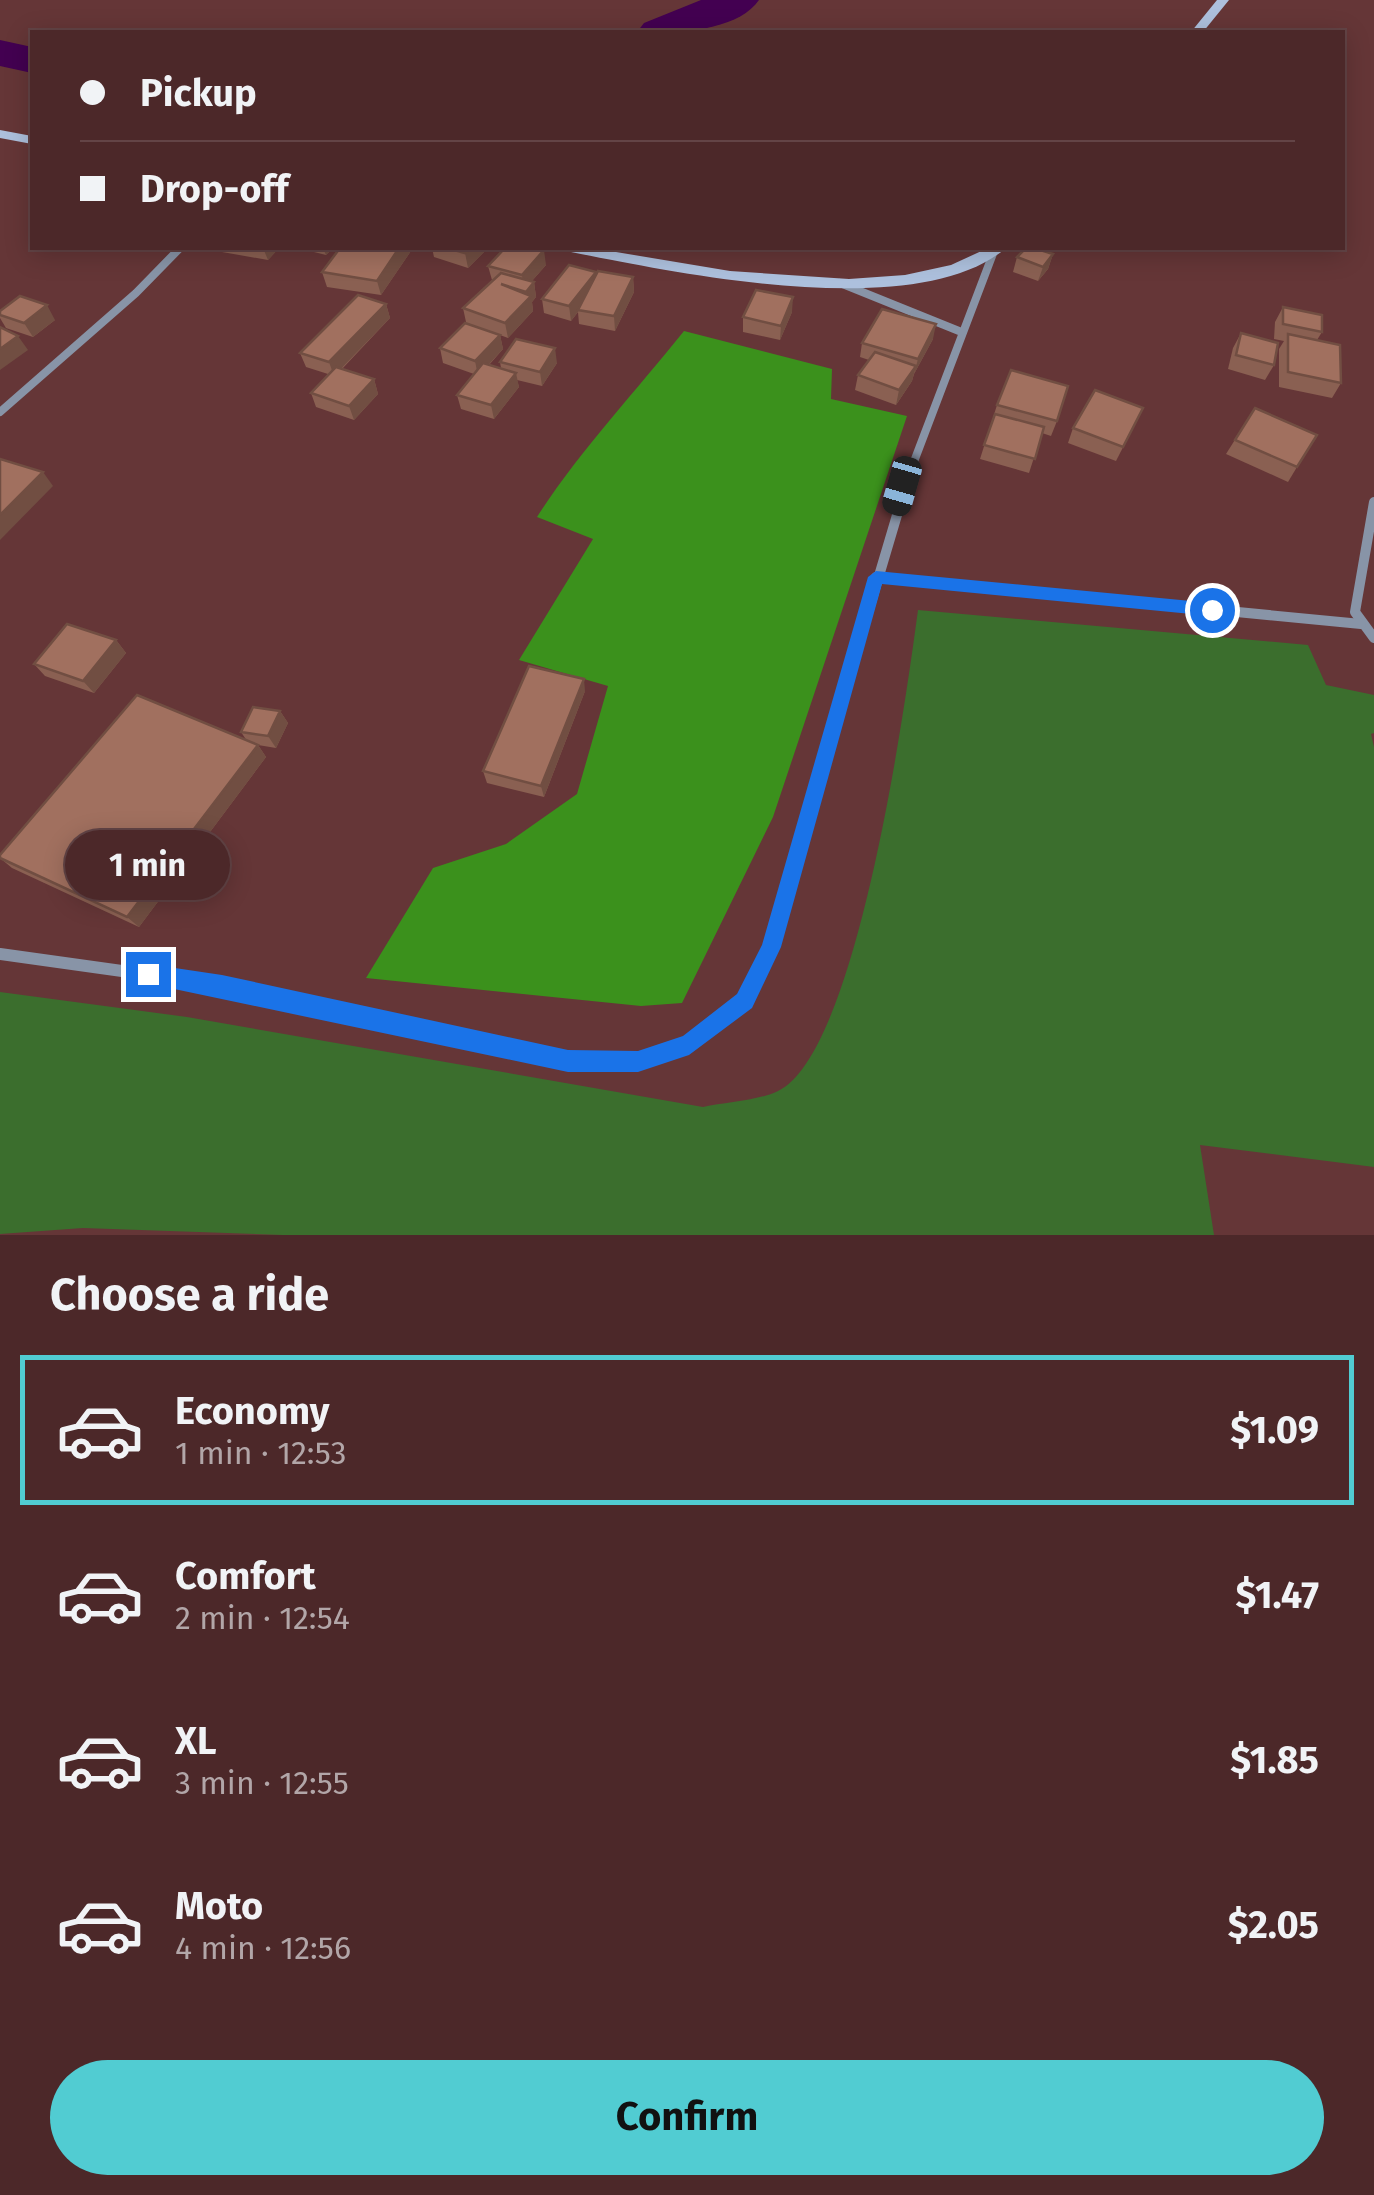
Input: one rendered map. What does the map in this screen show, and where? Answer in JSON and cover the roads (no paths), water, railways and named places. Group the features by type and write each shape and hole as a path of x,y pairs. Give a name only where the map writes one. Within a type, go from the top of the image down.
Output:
{"main road":[{"path":"1199,30 1224,0"},
{"path":"0,134 30,140"},
{"path":"581,250 706,274 840,283 902,283 957,270 994,250"}],"street":[{"path":"0,412 136,293 178,250"},
{"path":"0,954 222,986 568,1061 638,1061 689,1045 745,1001 771,947 902,486 958,330 996,250"},
{"path":"840,283 958,330"},
{"path":"1374,502 1355,612 1360,624 1374,638"},
{"path":"876,577 1360,624"}],"waterway":[{"path":"664,30 738,0"},
{"path":"0,53 30,60"}]}
